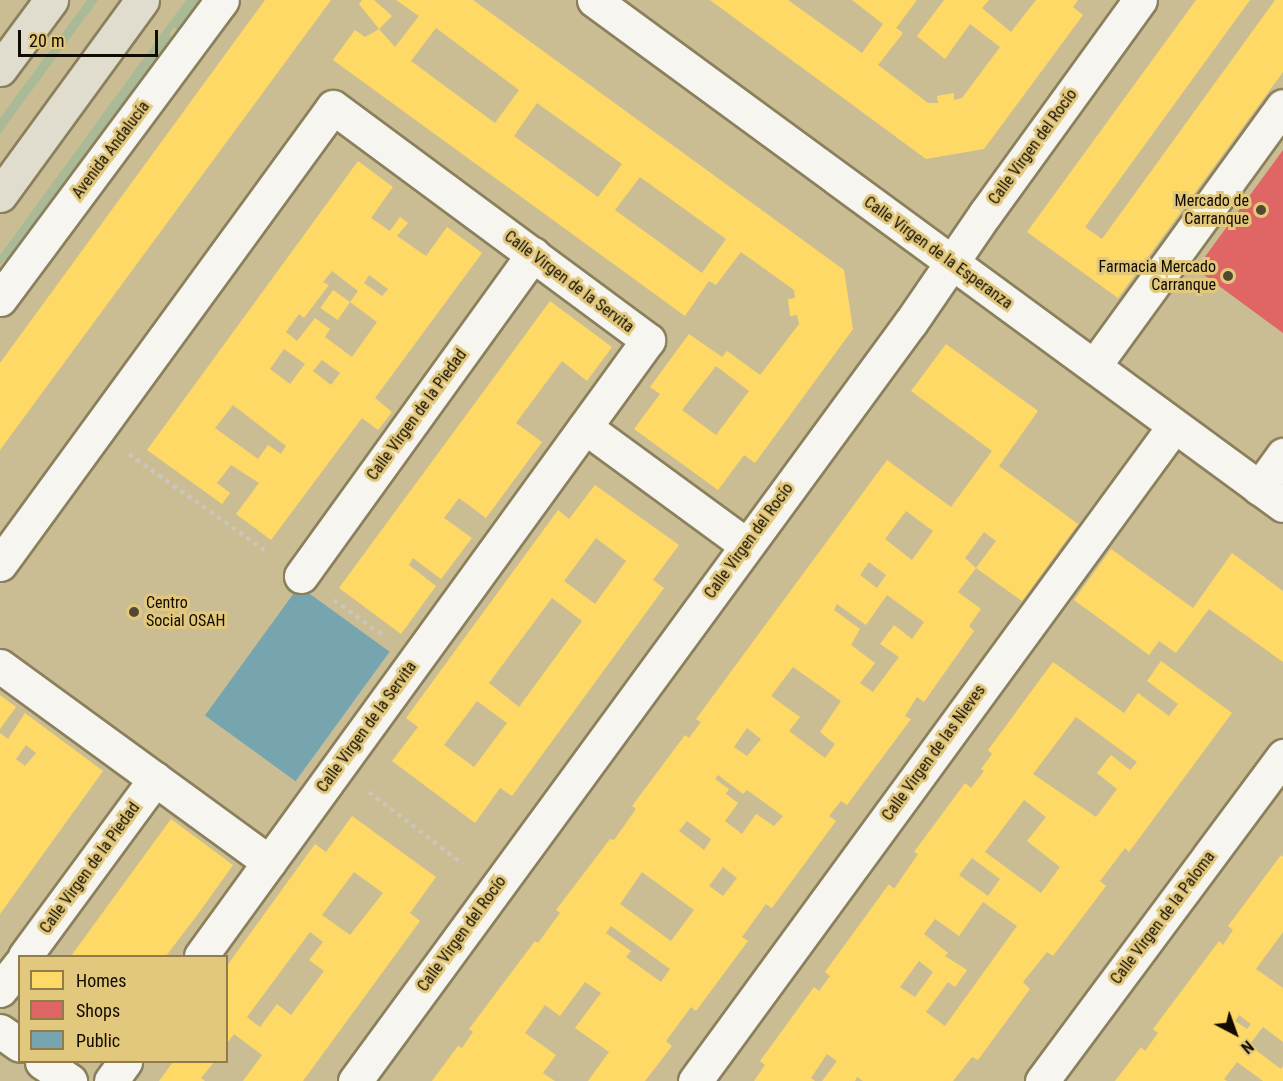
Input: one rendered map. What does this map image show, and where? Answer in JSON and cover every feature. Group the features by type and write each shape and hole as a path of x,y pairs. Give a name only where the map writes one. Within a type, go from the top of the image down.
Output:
{"main road":[{"path":"0,69 51,0"},
{"path":"0,195 142,0"}],"street":[{"name":"Avenida Andalucía","path":"0,299 222,0"},
{"name":"Calle Virgen de la Esperanza","path":"594,0 1271,497"},
{"name":"Calle Virgen del Rocío","path":"357,1080 952,263 1140,0"},
{"path":"1094,366 1283,106"},
{"name":"Calle Virgen de la Servita","path":"0,564 11,527 98,432 333,107 648,339 202,955"},
{"name":"Calle Virgen de la Piedad","path":"301,576 533,254"},
{"name":"Calle Virgen de las Nieves","path":"695,1081 1174,426"},
{"path":"585,427 746,545"},
{"path":"1271,497 1283,455"},
{"path":"0,666 270,862"},
{"name":"Calle Virgen de la Paloma","path":"1042,1081 1283,756"},
{"name":"Calle Virgen de la Piedad","path":"26,955 155,779"},
{"path":"0,990 18,966"},
{"path":"0,1031 18,1044"},
{"path":"43,1063 70,1081"},
{"path":"111,1081 124,1063"}],"path":[{"path":"98,432 416,660"},
{"path":"337,769 496,888"}],"green space":[{"path":"87,0 98,0 0,134 0,118"},
{"path":"186,0 203,0 180,31 174,27 169,35 176,39 11,264 5,259 0,265 0,255"}],"building: Homes":[{"path":"265,0 331,0 0,450 0,363"},
{"path":"362,0 374,0 392,16 379,29 359,4"},
{"path":"396,0 473,0 844,270 853,329 755,463 744,455 718,490 634,429 660,394 650,387 689,334 722,357 727,351 760,375 799,324 797,315 790,316 788,299 795,298 794,290 741,252 716,285 709,281 685,316 333,60 355,30 365,37 379,29 395,47 419,16","holes":["436,28 519,90 495,123 411,61","537,103 622,164 598,197 514,136","640,177 726,239 702,273 615,210","716,366 749,391 716,435 682,410"]},
{"path":"710,0 788,0 862,53 883,24 852,0 917,0 896,28 903,33 878,65 928,103 938,103 937,96 954,93 954,100 962,98 1000,47 970,24 945,59 917,36 944,0 989,0 982,8 1011,32 1036,0 1078,0 1073,7 1083,15 984,149 926,159"},
{"path":"1196,0 1250,0 1085,227 1102,239 1275,0 1283,0 1283,72 1118,298 1027,232"},
{"path":"358,161 393,187 371,218 390,231 400,217 408,223 397,236 426,256 447,227 482,253 375,398 392,412 378,430 362,418 271,540 236,514 259,483 231,465 217,483 230,493 222,504 147,450","holes":["332,271 358,291 350,302 377,322 352,357 325,337 330,329 315,318 297,341 286,332 299,314 304,318 329,285 323,282","369,275 388,289 382,296 364,283","284,349 305,364 290,384 270,369","322,360 340,373 331,385 313,371","233,405 286,446 281,454 268,445 258,459 215,428"]},
{"path":"333,290 350,302 338,320 320,308"},
{"path":"550,301 612,347 587,381 562,361 516,423 542,442 486,518 459,498 444,518 472,538 441,579 413,558 409,565 436,586 401,634 339,588"},
{"path":"946,344 1038,411 999,466 1078,524 1022,601 976,568 958,592 981,609 969,626 974,631 924,702 917,697 905,716 911,719 847,805 841,801 829,816 836,821 772,908 766,904 742,937 748,941 696,1011 691,1007 666,1041 672,1046 645,1081 588,1081 609,1052 575,1028 601,993 585,982 560,1016 545,1005 525,1033 556,1055 543,1073 555,1081 432,1081 458,1046 462,1048 473,1032 469,1029 535,941 538,943 560,913 556,910 610,839 614,840 636,809 632,806 685,735 689,738 701,722 696,719 887,460 951,507 992,451 911,391","holes":["906,511 933,531 912,560 885,539","984,532 996,541 976,568 965,558","869,562 886,575 877,588 860,575","887,595 924,622 912,639 894,625 880,644 899,657 873,692 860,683 875,663 851,645 860,629 834,610 837,604 866,625","793,667 841,701 820,732 835,744 825,758 789,731 800,717 771,696","747,728 761,739 747,756 734,747","718,775 743,794 747,790 783,816 774,826 756,814 742,834 725,821 738,803 726,794 729,789 715,779","687,821 711,839 704,850 679,831","723,867 737,878 723,896 709,886","642,872 694,910 671,941 620,904","611,926 670,969 661,982 626,957 631,951 606,933"]},
{"path":"595,485 679,545 653,580 664,588 512,796 500,788 475,823 392,761 418,727 406,718 558,510 569,519","holes":["596,538 626,561 595,604 564,581","552,598 582,621 519,707 489,683","477,701 507,723 474,767 444,745"]},
{"path":"1111,549 1193,608 1232,553 1283,591 1283,662 1209,609 1176,653 1159,641 1149,655 1074,600"},
{"path":"1161,661 1232,713 1129,852 1125,848 1100,881 1106,886 1053,956 1047,952 1023,982 1030,989 978,1060 972,1057 953,1081 863,1081 857,1077 855,1081 822,1081 837,1061 827,1054 811,1078 815,1081 754,1081 765,1065 760,1061 814,987 819,991 830,976 825,972 889,884 894,889 918,854 914,852 965,783 971,788 984,771 981,769 992,754 988,750 1053,662 1124,713 1138,693 1169,716 1178,704 1147,681","holes":["1076,717 1137,762 1130,770 1111,755 1097,773 1117,789 1096,817 1033,774","1024,800 1046,817 1027,841 1060,867 1041,893 985,852","972,858 1000,879 988,896 959,875","983,902 1017,926 945,1026 926,1012 948,982 955,987 967,970 945,956 948,953 924,934 935,919 959,936","919,961 933,972 915,997 900,987"]},
{"path":"0,695 16,707 0,729"},
{"path":"25,713 103,771 0,914 0,733 8,739","holes":["26,745 36,753 25,766 16,759"]},
{"path":"352,816 436,877 410,913 420,921 303,1081 243,1081 262,1055 234,1034 228,1042 228,964 315,844 326,852","holes":["354,872 383,893 350,935 322,915","310,932 323,942 309,960 324,971 291,1015 277,1004 260,1027 247,1017"]},
{"path":"171,819 233,865 167,955 72,955"},
{"path":"1281,855 1283,857 1283,932 1256,969 1283,988 1283,1042 1263,1027 1249,1045 1281,1069 1283,1066 1283,1081 1263,1081 1237,1062 1224,1079 1227,1081 1115,1081 1141,1047 1145,1051 1158,1033 1153,1029 1219,941 1223,945 1233,930 1228,926","holes":["1239,1015 1251,1024 1247,1029 1235,1021"]},
{"path":"172,1063 213,1063 201,1078 205,1081 159,1081"}],"building: Shops":[{"name":"Mercado de Carranque","path":"1283,150 1283,333 1196,269"}],"building: Public":[{"path":"299,586 390,652 296,781 205,715"}],"place":[{"name":"Mercado de Carranque","path":"1261,210"},
{"name":"Farmacia Mercado Carranque","path":"1228,276"},
{"name":"Centro Social OSAH","path":"134,612"}]}
